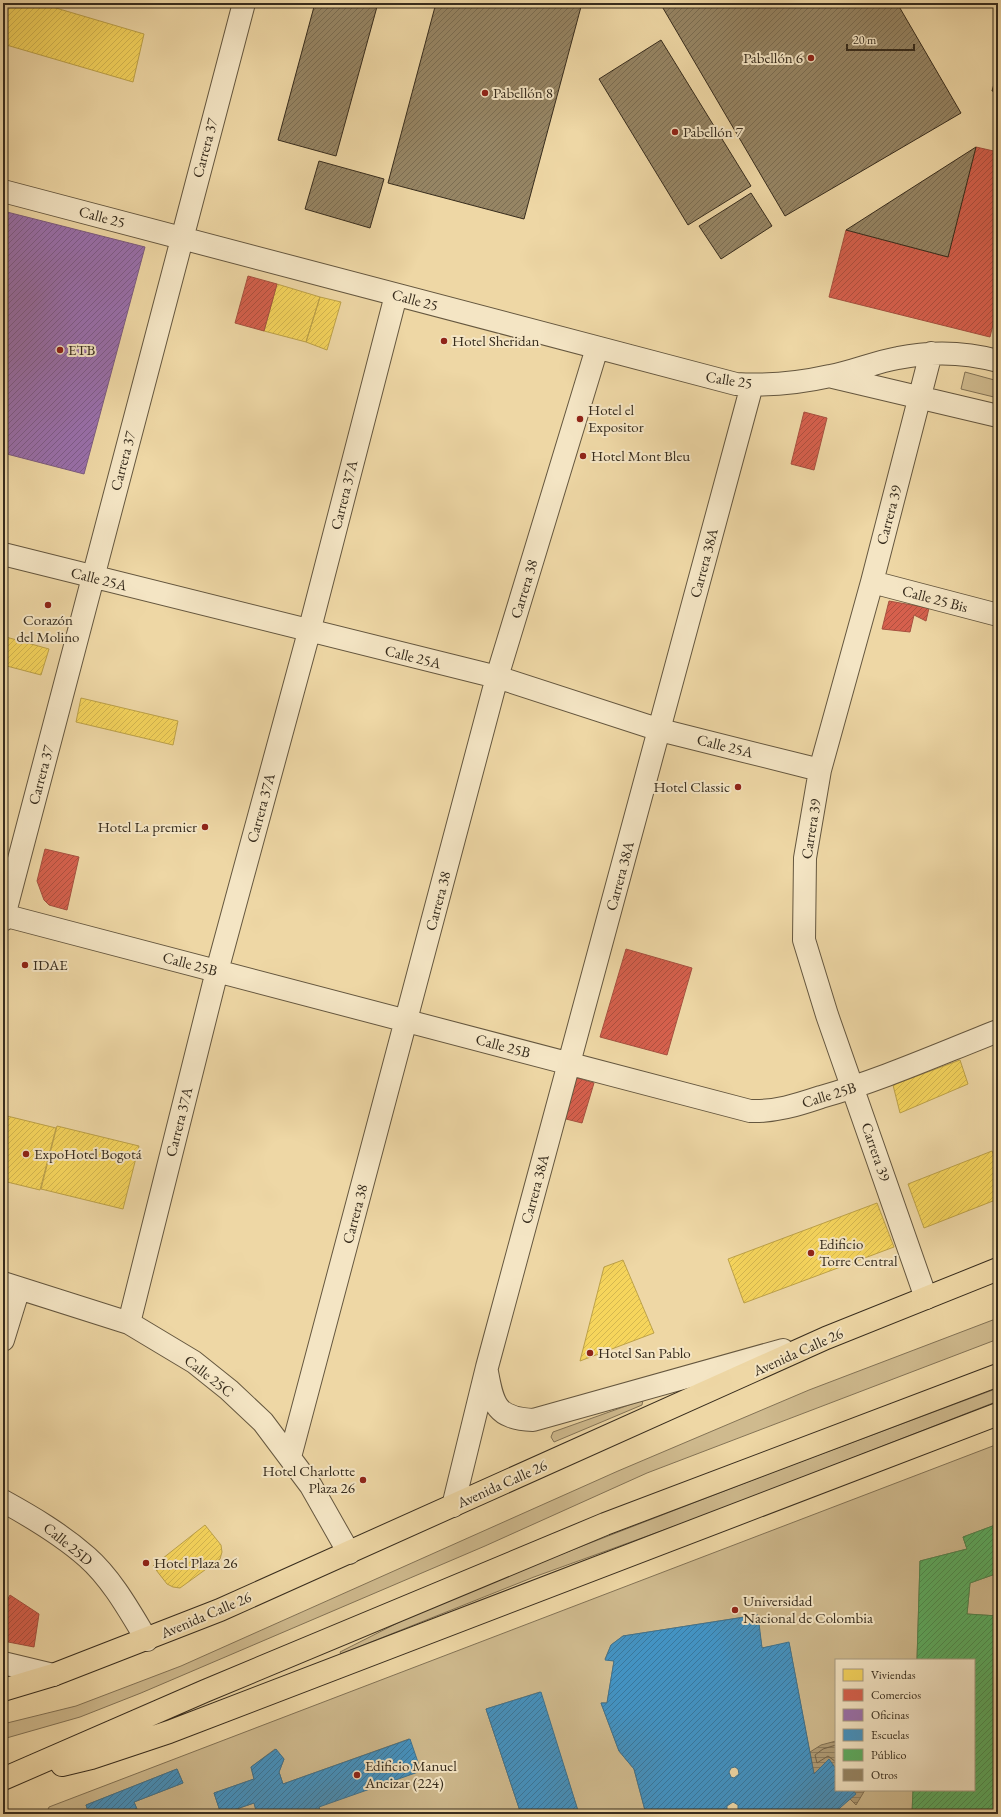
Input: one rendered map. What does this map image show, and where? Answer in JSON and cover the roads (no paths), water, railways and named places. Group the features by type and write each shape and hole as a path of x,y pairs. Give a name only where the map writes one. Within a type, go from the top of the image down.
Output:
{"main road":[{"name":"Avenida Calle 26","path":"3,1690 53,1675 147,1640 220,1610 826,1338 998,1269"},
{"path":"3,1780 212,1688 606,1524 998,1375"},
{"path":"3,1780 91,1758 169,1732 998,1414"}],"street":[{"name":"Carrera 37","path":"3,917 244,3"},
{"name":"Calle 25","path":"3,191 723,382 752,385 788,384 829,377 898,358 931,353 955,353 998,361"},
{"name":"Carrera 37A","path":"129,1323 217,971 309,632 396,295"},
{"name":"Carrera 38","path":"290,1457 497,677 596,348"},
{"name":"Carrera 39","path":"926,1298 854,1088 826,1015 804,940 805,858 820,770 872,582 931,353"},
{"name":"Calle 25","path":"829,377 998,416"},
{"name":"Carrera 38A","path":"453,1506 487,1367 568,1063 660,730 752,385"},
{"name":"Calle 25A","path":"3,554 92,578 497,677 660,730 820,770"},
{"name":"Calle 25 Bis","path":"872,582 998,615"},
{"name":"Calle 25B","path":"3,917 407,1020 750,1111 783,1109 854,1088 998,1031"},
{"name":"Calle 25C","path":"11,1286 129,1323 194,1362 229,1390 263,1422 311,1486 348,1553"},
{"path":"3,1340 11,1286"},
{"name":"Carrera 38A","path":"487,1367 491,1392 496,1405 503,1413 521,1420 533,1420 826,1338"},
{"name":"Calle 25D","path":"3,1501 41,1522 88,1557 113,1588 147,1640"},
{"path":"3,1663 53,1675"}],"water":[{"path":"835,1741 835,1768 828,1760 814,1774 810,1752 821,1745"},
{"path":"853,1791 864,1791 856,1805 850,1799"}],"place":[{"name":"Pabellón 6","path":"811,58"},
{"name":"Pabellón 8","path":"485,93"},
{"name":"Pabellón 7","path":"675,132"},
{"name":"Hotel Sheridan","path":"444,341"},
{"name":"ETB","path":"60,350"},
{"name":"Hotel el Expositor","path":"580,419"},
{"name":"Hotel Mont Bleu","path":"583,456"},
{"name":"Corazón del Molino","path":"48,605"},
{"name":"Hotel Classic","path":"738,787"},
{"name":"Hotel La premier","path":"205,827"},
{"name":"IDAE","path":"25,965"},
{"name":"ExpoHotel Bogotá","path":"26,1154"},
{"name":"Edificio Torre Central","path":"811,1253"},
{"name":"Hotel San Pablo","path":"590,1353"},
{"name":"Hotel Charlotte Plaza 26","path":"363,1480"},
{"name":"Hotel Plaza 26","path":"146,1563"},
{"name":"Universidad Nacional de Colombia","path":"735,1610"},
{"name":"Edificio Manuel Ancizar (224)","path":"357,1775"}]}
